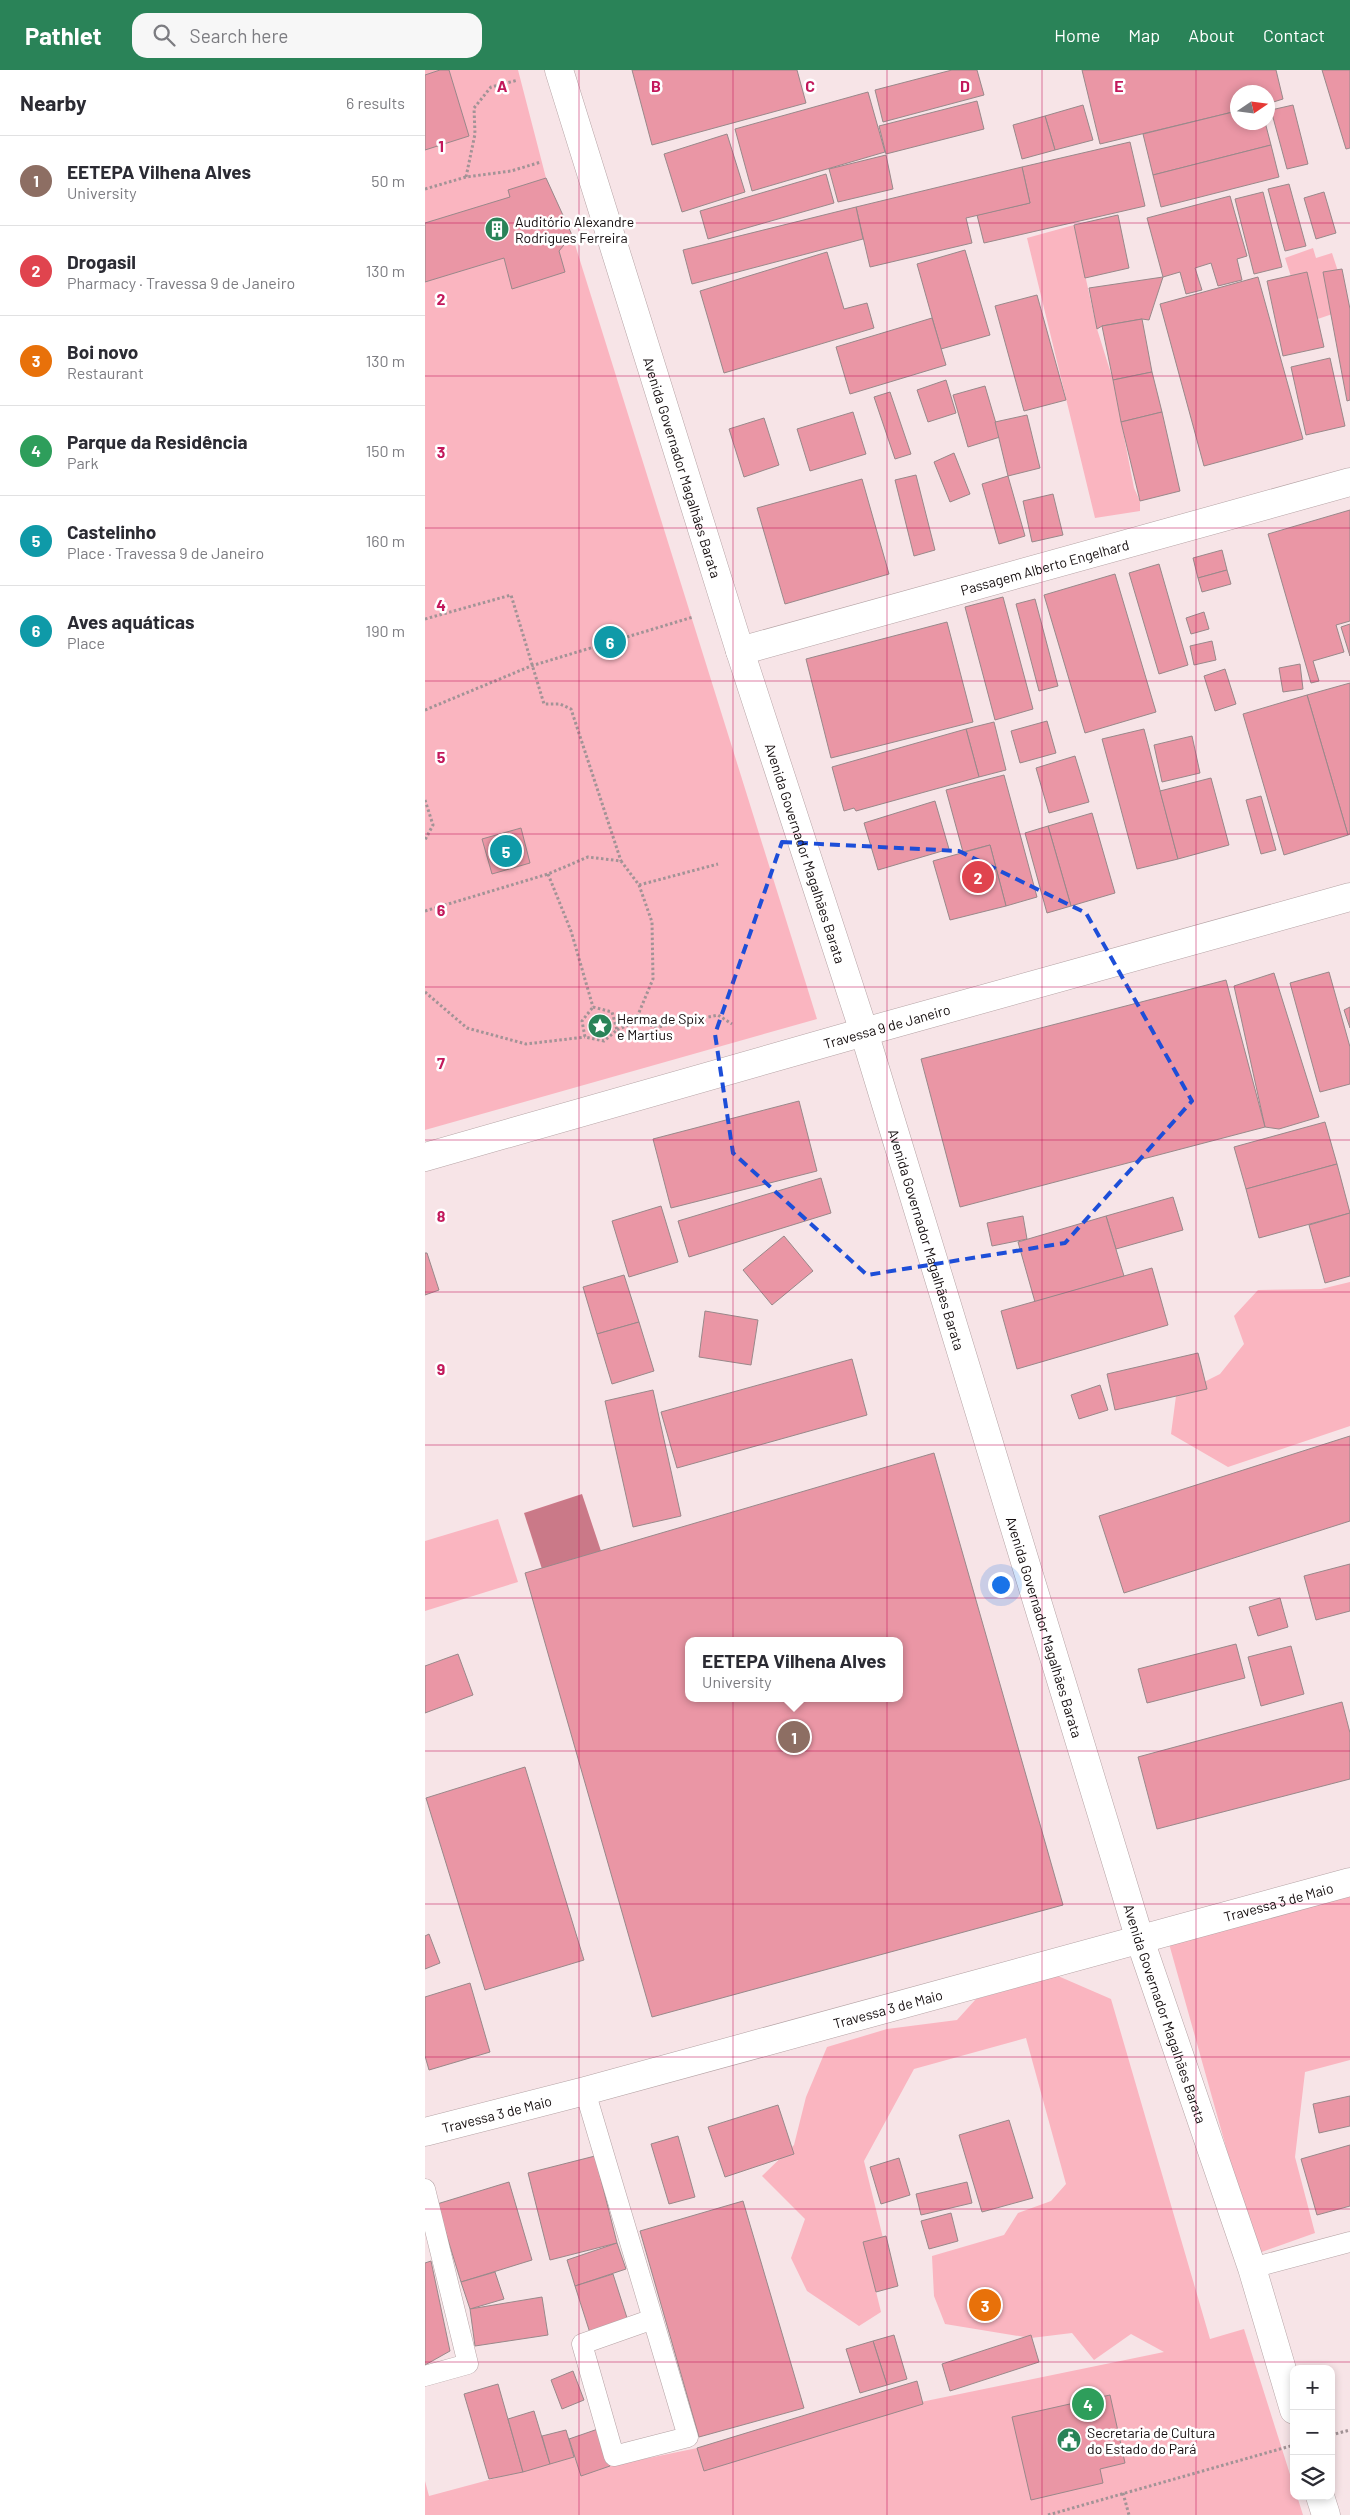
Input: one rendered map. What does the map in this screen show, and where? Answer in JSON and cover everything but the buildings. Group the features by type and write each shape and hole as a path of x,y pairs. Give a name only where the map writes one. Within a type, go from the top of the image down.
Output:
{"main road":[{"name":"Avenida Governador Magalhães Barata","path":"559,70 740,651 864,1032 1140,1940 1252,2268 1290,2396"},
{"name":"Passagem Alberto Engelhard","path":"740,651 1350,482"},
{"name":"Travessa 9 de Janeiro","path":"425,1157 864,1032 1350,897"},
{"name":"Travessa 3 de Maio","path":"425,2132 585,2091 1350,1882"},
{"path":"1321,2500 1326,2515"}],"lane":[{"path":"585,2091 653,2319 688,2437 614,2456 583,2344 653,2319"},
{"path":"425,2189 468,2364 425,2376"},
{"path":"1252,2268 1350,2242"}],"path":[{"path":"466,177 475,134 474,108 491,87 518,80"},
{"path":"425,189 466,177 511,171 541,162"},
{"path":"425,619 511,596 544,704 560,704 571,709 621,860 639,885 652,922 653,978 635,1022"},
{"path":"425,710 531,666 693,618"},
{"path":"425,800 433,824 425,840"},
{"path":"425,911 548,874 588,857 621,860"},
{"path":"639,885 717,864"},
{"path":"548,874 571,931 593,1007"},
{"path":"425,992 467,1028 526,1044 585,1037 604,1041 617,1030 635,1022 658,1027 719,1016 732,1024"},
{"path":"593,1007 611,1012 617,1030"},
{"path":"585,1037 582,1021 593,1007"},
{"path":"1335,2434 1350,2430"},
{"path":"1048,2515 1290,2446"},
{"path":"1123,2493 1129,2515"}],"highlighted area":[{"path":"782,842 959,851 1086,913 1192,1101 1065,1243 867,1275 733,1153 715,1034"}],"shaded area":[{"path":"425,70 518,70 546,178 572,235 817,1019 425,1130"},
{"path":"1074,225 1097,329 1113,380 1134,488 1140,501 1140,511 1095,518 1027,238"},
{"path":"1313,248 1316,258 1332,253 1350,308 1306,323 1285,258"},
{"path":"1350,1282 1350,1426 1228,1467 1171,1434 1176,1396 1220,1374 1244,1344 1234,1316 1258,1290 1321,1289"},
{"path":"582,1494 601,1551 542,1569 524,1513"},
{"path":"498,1519 518,1582 425,1611 425,1541"},
{"path":"1350,1882 1350,2060 1305,2072 1295,2157 1315,2233 1256,2254 1166,1933"},
{"path":"1058,1976 1111,1999 1210,2339 1244,2329 1290,2474 1290,2500 1298,2500 1303,2515 425,2515 425,2481 429,2496 574,2457 582,2475 610,2466 1164,2352 1131,2334 1094,2360 1072,2333 1031,2338 945,2324 934,2296 932,2256 1004,2235 1018,2213 1051,2201 1066,2184 1026,2038 914,2069 864,2161 884,2242 864,2242 881,2312 859,2326 807,2291 791,2258 805,2219 762,2176 794,2145 806,2097 827,2047 887,2029 957,2020 976,1999"}],"place":[{"name":"Auditório Alexandre Rodrigues Ferreira","path":"497,229"},
{"name":"Aves aquáticas","path":"610,642"},
{"name":"Castelinho","path":"506,851"},
{"name":"Drogasil","path":"978,877"},
{"name":"Herma de Spix e Martius","path":"600,1026"},
{"name":"EETEPA Vilhena Alves","path":"794,1737"},
{"name":"Boi novo","path":"985,2305"},
{"name":"Parque da Residência","path":"1088,2404"},
{"name":"Secretaria de Cultura do Estado do Pará","path":"1069,2440"}]}
